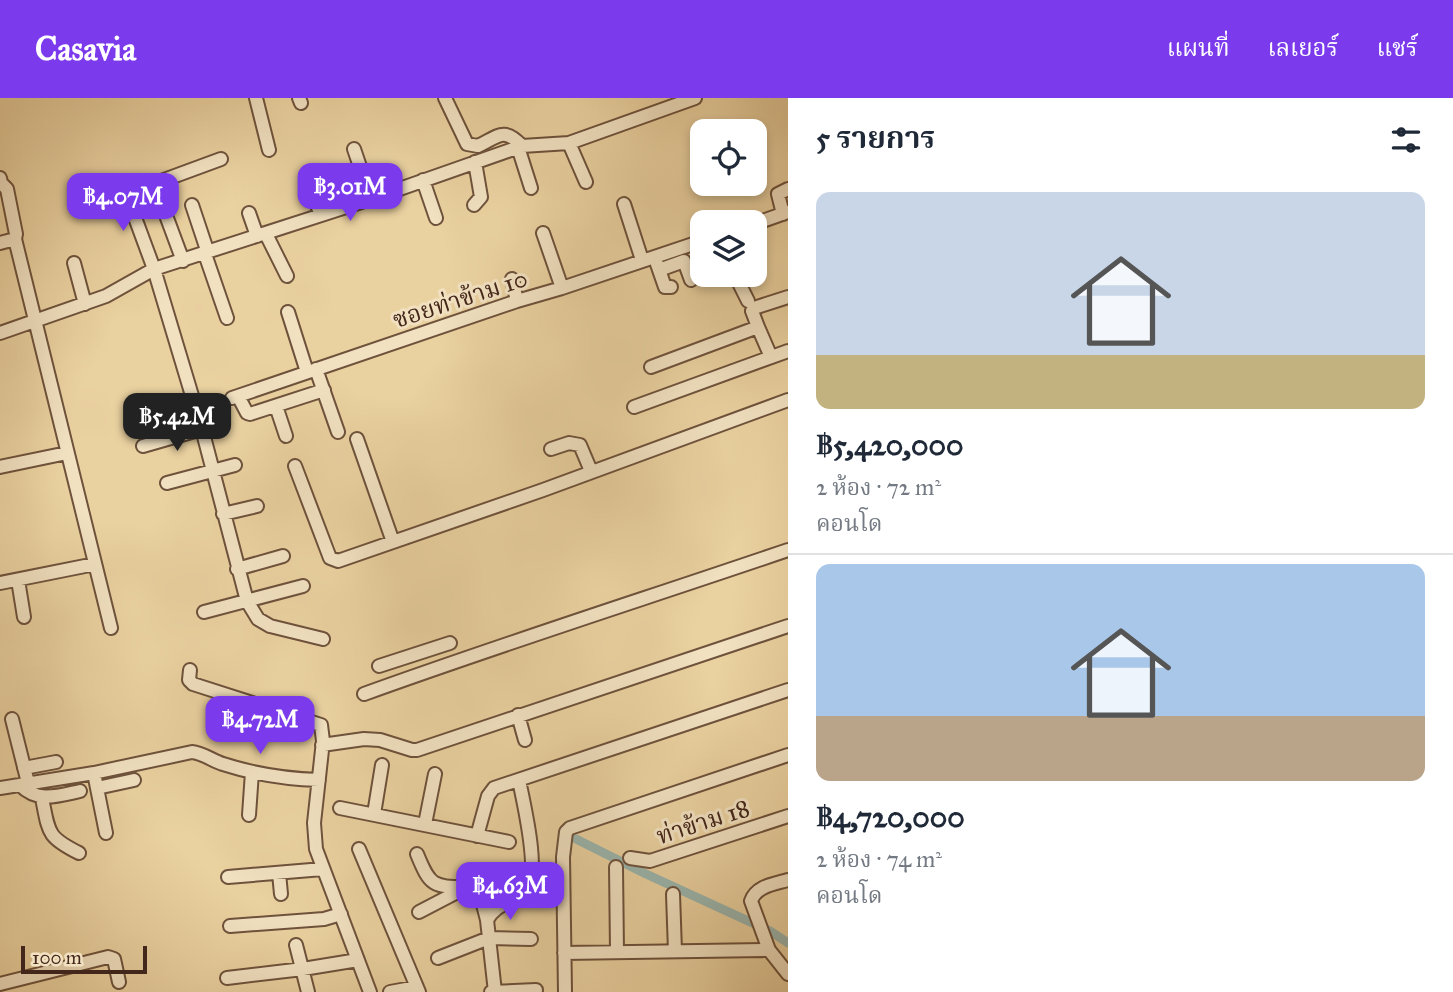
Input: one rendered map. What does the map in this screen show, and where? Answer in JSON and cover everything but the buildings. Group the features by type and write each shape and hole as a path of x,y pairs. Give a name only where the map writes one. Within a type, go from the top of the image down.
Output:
{"street":[{"path":"256,98 270,150"},
{"path":"445,98 467,144 478,146 493,136 507,134 516,139 531,188"},
{"path":"0,333 106,296 154,269 371,199 520,146 569,143 695,98"},
{"path":"569,143 586,182"},
{"path":"354,149 371,199"},
{"path":"221,159 125,189 154,269 202,429 247,601 258,619 270,626 323,639"},
{"path":"474,205 481,197 475,162"},
{"path":"0,178 10,197 15,239 111,628"},
{"path":"423,180 436,218"},
{"path":"310,188 321,215"},
{"path":"767,219 786,213 778,194 788,189"},
{"path":"624,204 665,287 671,287"},
{"path":"192,205 227,318"},
{"path":"249,213 287,276"},
{"path":"167,218 183,261"},
{"path":"543,233 562,288"},
{"path":"0,243 15,239"},
{"name":"ซอยท่าข้าม 10","path":"276,406 250,414 235,397 517,301 652,262 690,246"},
{"path":"652,262 684,261 690,268"},
{"path":"74,263 85,304"},
{"path":"512,279 517,301"},
{"path":"741,287 748,301"},
{"path":"771,357 752,311 788,297"},
{"path":"288,312 311,370 324,390 338,432"},
{"path":"651,367 758,327"},
{"path":"634,407 788,351"},
{"path":"286,436 276,406 324,390"},
{"path":"295,466 331,559 338,561 788,400"},
{"path":"143,446 202,429"},
{"path":"356,439 393,542"},
{"path":"551,449 569,443 580,445 592,471"},
{"path":"0,467 67,453"},
{"path":"167,483 235,465"},
{"path":"223,514 257,506"},
{"path":"364,694 788,550"},
{"path":"237,569 283,556"},
{"path":"0,583 95,564"},
{"path":"18,580 24,617"},
{"path":"204,612 303,586"},
{"path":"322,745 364,739 380,740 417,750 788,626"},
{"path":"379,666 448,637 457,661"},
{"path":"190,670 189,680 193,684 321,725 322,745 314,841 370,992"},
{"path":"477,836 490,792 788,690"},
{"path":"518,715 525,740"},
{"path":"12,719 27,792 42,798 80,791"},
{"path":"0,788 94,773 192,752 252,772 318,780"},
{"path":"565,992 563,857 566,831 788,755"},
{"path":"24,768 56,762"},
{"path":"374,814 382,765"},
{"path":"249,815 252,772"},
{"path":"94,773 106,833"},
{"path":"425,824 435,774"},
{"path":"97,788 134,780"},
{"path":"487,920 497,908 530,885 531,841 519,780"},
{"path":"42,798 52,836 79,853"},
{"path":"340,808 509,842"},
{"name":"ท่าข้าม 18","path":"630,858 650,861 788,816"},
{"path":"359,849 418,989 390,992"},
{"path":"417,854 425,874 434,885 519,895"},
{"path":"616,867 617,952"},
{"path":"228,877 323,869"},
{"path":"279,873 281,894"},
{"path":"788,880 754,892 751,901 769,950 788,974"},
{"path":"419,912 473,888"},
{"path":"473,888 487,920 494,992 536,990"},
{"path":"673,894 675,951"},
{"path":"230,926 324,919 341,914"},
{"path":"438,958 489,939 531,939"},
{"path":"296,946 308,992"},
{"path":"564,953 769,950"},
{"path":"0,988 18,986 108,957 114,959 119,982"},
{"path":"227,978 358,960"}],"waterway":[{"path":"576,839 770,931 788,943"}]}
